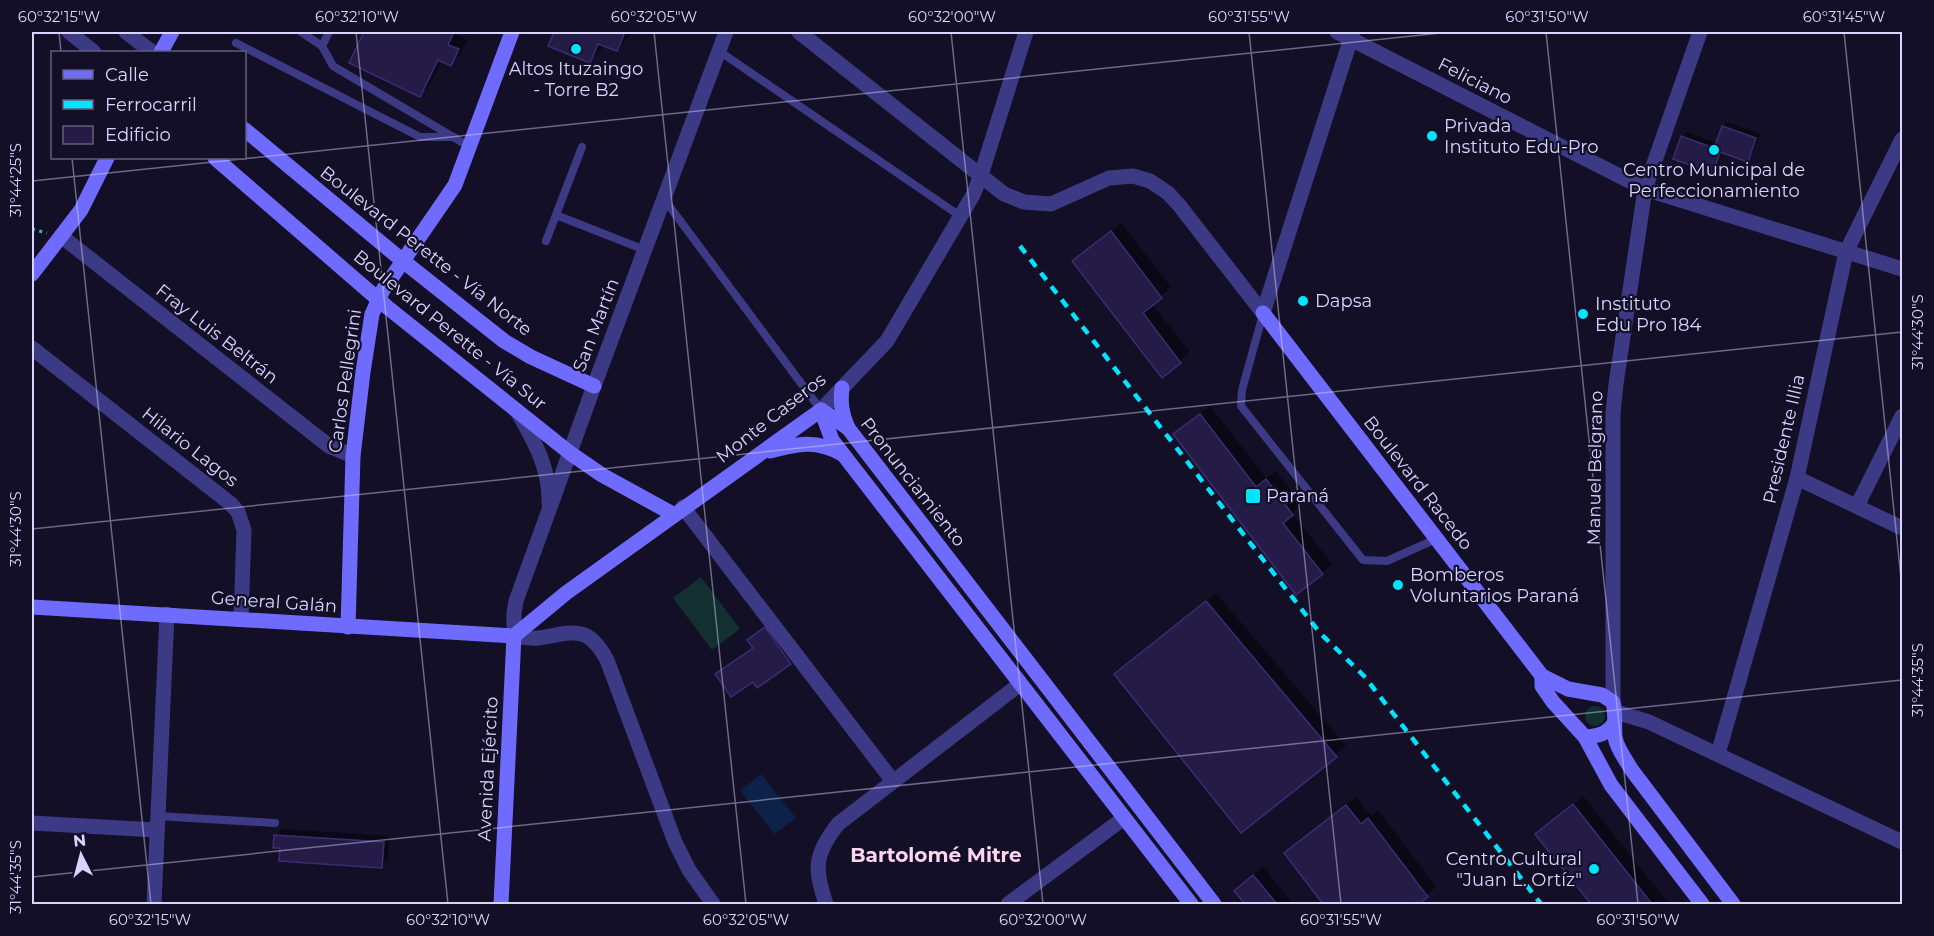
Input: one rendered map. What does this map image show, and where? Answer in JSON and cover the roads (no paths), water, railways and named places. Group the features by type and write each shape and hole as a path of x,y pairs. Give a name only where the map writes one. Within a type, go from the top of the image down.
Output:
{"street":[{"path":"69,32 93,51"},
{"path":"126,32 151,51"},
{"path":"162,51 172,32"},
{"name":"Carlos Pellegrini","path":"348,627 353,456 372,315 378,299 456,185 512,32"},
{"name":"San Martín","path":"514,636 516,601 726,32"},
{"path":"799,32 1004,194 1024,202 1051,204 1109,178 1133,176 1150,181 1179,205 1263,313"},
{"name":"Monte Caseros","path":"514,636 566,593 821,410 887,341 973,195 1026,32"},
{"name":"Manuel Belgrano","path":"1614,713 1613,413 1645,189 1700,32"},
{"path":"1263,313 1347,34"},
{"name":"Feliciano","path":"1347,34 1645,189 1902,268"},
{"name":"Boulevard Perette - Vía Norte","path":"246,131 403,261 519,351 594,386"},
{"name":"Presidente Illia","path":"1718,754 1797,478 1846,252 1902,140"},
{"path":"32,274 81,210 106,159"},
{"name":"Boulevard Perette - Vía Sur","path":"217,159 378,299 570,453 602,475 678,511"},
{"name":"Fray Luis Beltrán","path":"61,236 329,446 353,456"},
{"name":"Boulevard Racedo","path":"1263,313 1542,676 1568,689 1602,695 1614,713"},
{"name":"Hilario Lagos","path":"32,348 231,504 238,512 244,530 241,619"},
{"path":"842,388 840,402 848,428"},
{"path":"515,409 535,441 544,465 549,492 549,510"},
{"path":"821,410 832,440 1191,904"},
{"name":"Pronunciamiento","path":"821,410 848,428 1214,904"},
{"path":"1857,506 1902,416"},
{"path":"762,453 793,446 816,444 830,448 844,456"},
{"path":"1797,478 1902,528"},
{"path":"678,511 892,780"},
{"name":"General Galán","path":"32,607 514,636"},
{"path":"154,904 167,614"},
{"path":"514,636 536,638 567,632 579,633 591,636 597,643 607,660 675,842 689,870 713,904"},
{"name":"Avenida Ejército","path":"501,904 514,636"},
{"name":"Boulevard Racedo","path":"1542,676 1542,686 1585,738 1611,785 1702,904"},
{"path":"826,904 819,883 819,856 823,842 837,824 1020,684"},
{"path":"1572,721 1575,703 1591,694"},
{"path":"1585,738 1607,732 1614,713"},
{"path":"1614,713 1648,722 1902,842"},
{"path":"1614,713 1619,749 1631,769 1733,904"},
{"path":"1008,904 1124,818"},
{"path":"32,823 157,823"}],"lane":[{"path":"301,32 322,46 333,66 470,147"},
{"path":"322,46 329,32"},
{"path":"236,43 420,137 454,137"},
{"path":"719,51 960,216"},
{"path":"546,241 582,147"},
{"path":"664,199 821,410"},
{"path":"556,215 645,250"},
{"path":"1263,313 1242,390 1241,406 1363,560 1387,561 1436,539"},
{"path":"157,823 275,823"}],"water":[{"path":"761,774 796,818 775,834 740,791"}],"railway":[{"path":"1020,246 1320,633 1364,676 1541,904"}],"place":[{"name":"Altos Ituzaingo - Torre B2","path":"576,49"},
{"name":"Privada Instituto Edu-Pro","path":"1432,136"},
{"name":"Centro Municipal de Perfeccionamiento","path":"1714,150"},
{"name":"Dapsa","path":"1303,301"},
{"name":"Instituto Edu Pro 184","path":"1583,314"},
{"name":"Paraná","path":"1253,496"},
{"name":"Bomberos Voluntarios Paraná","path":"1398,585"},
{"name":"Centro Cultural \"Juan L. Ortíz\"","path":"1594,869"}],"district":[{"name":"Bartolomé Mitre","path":"936,855"}]}
